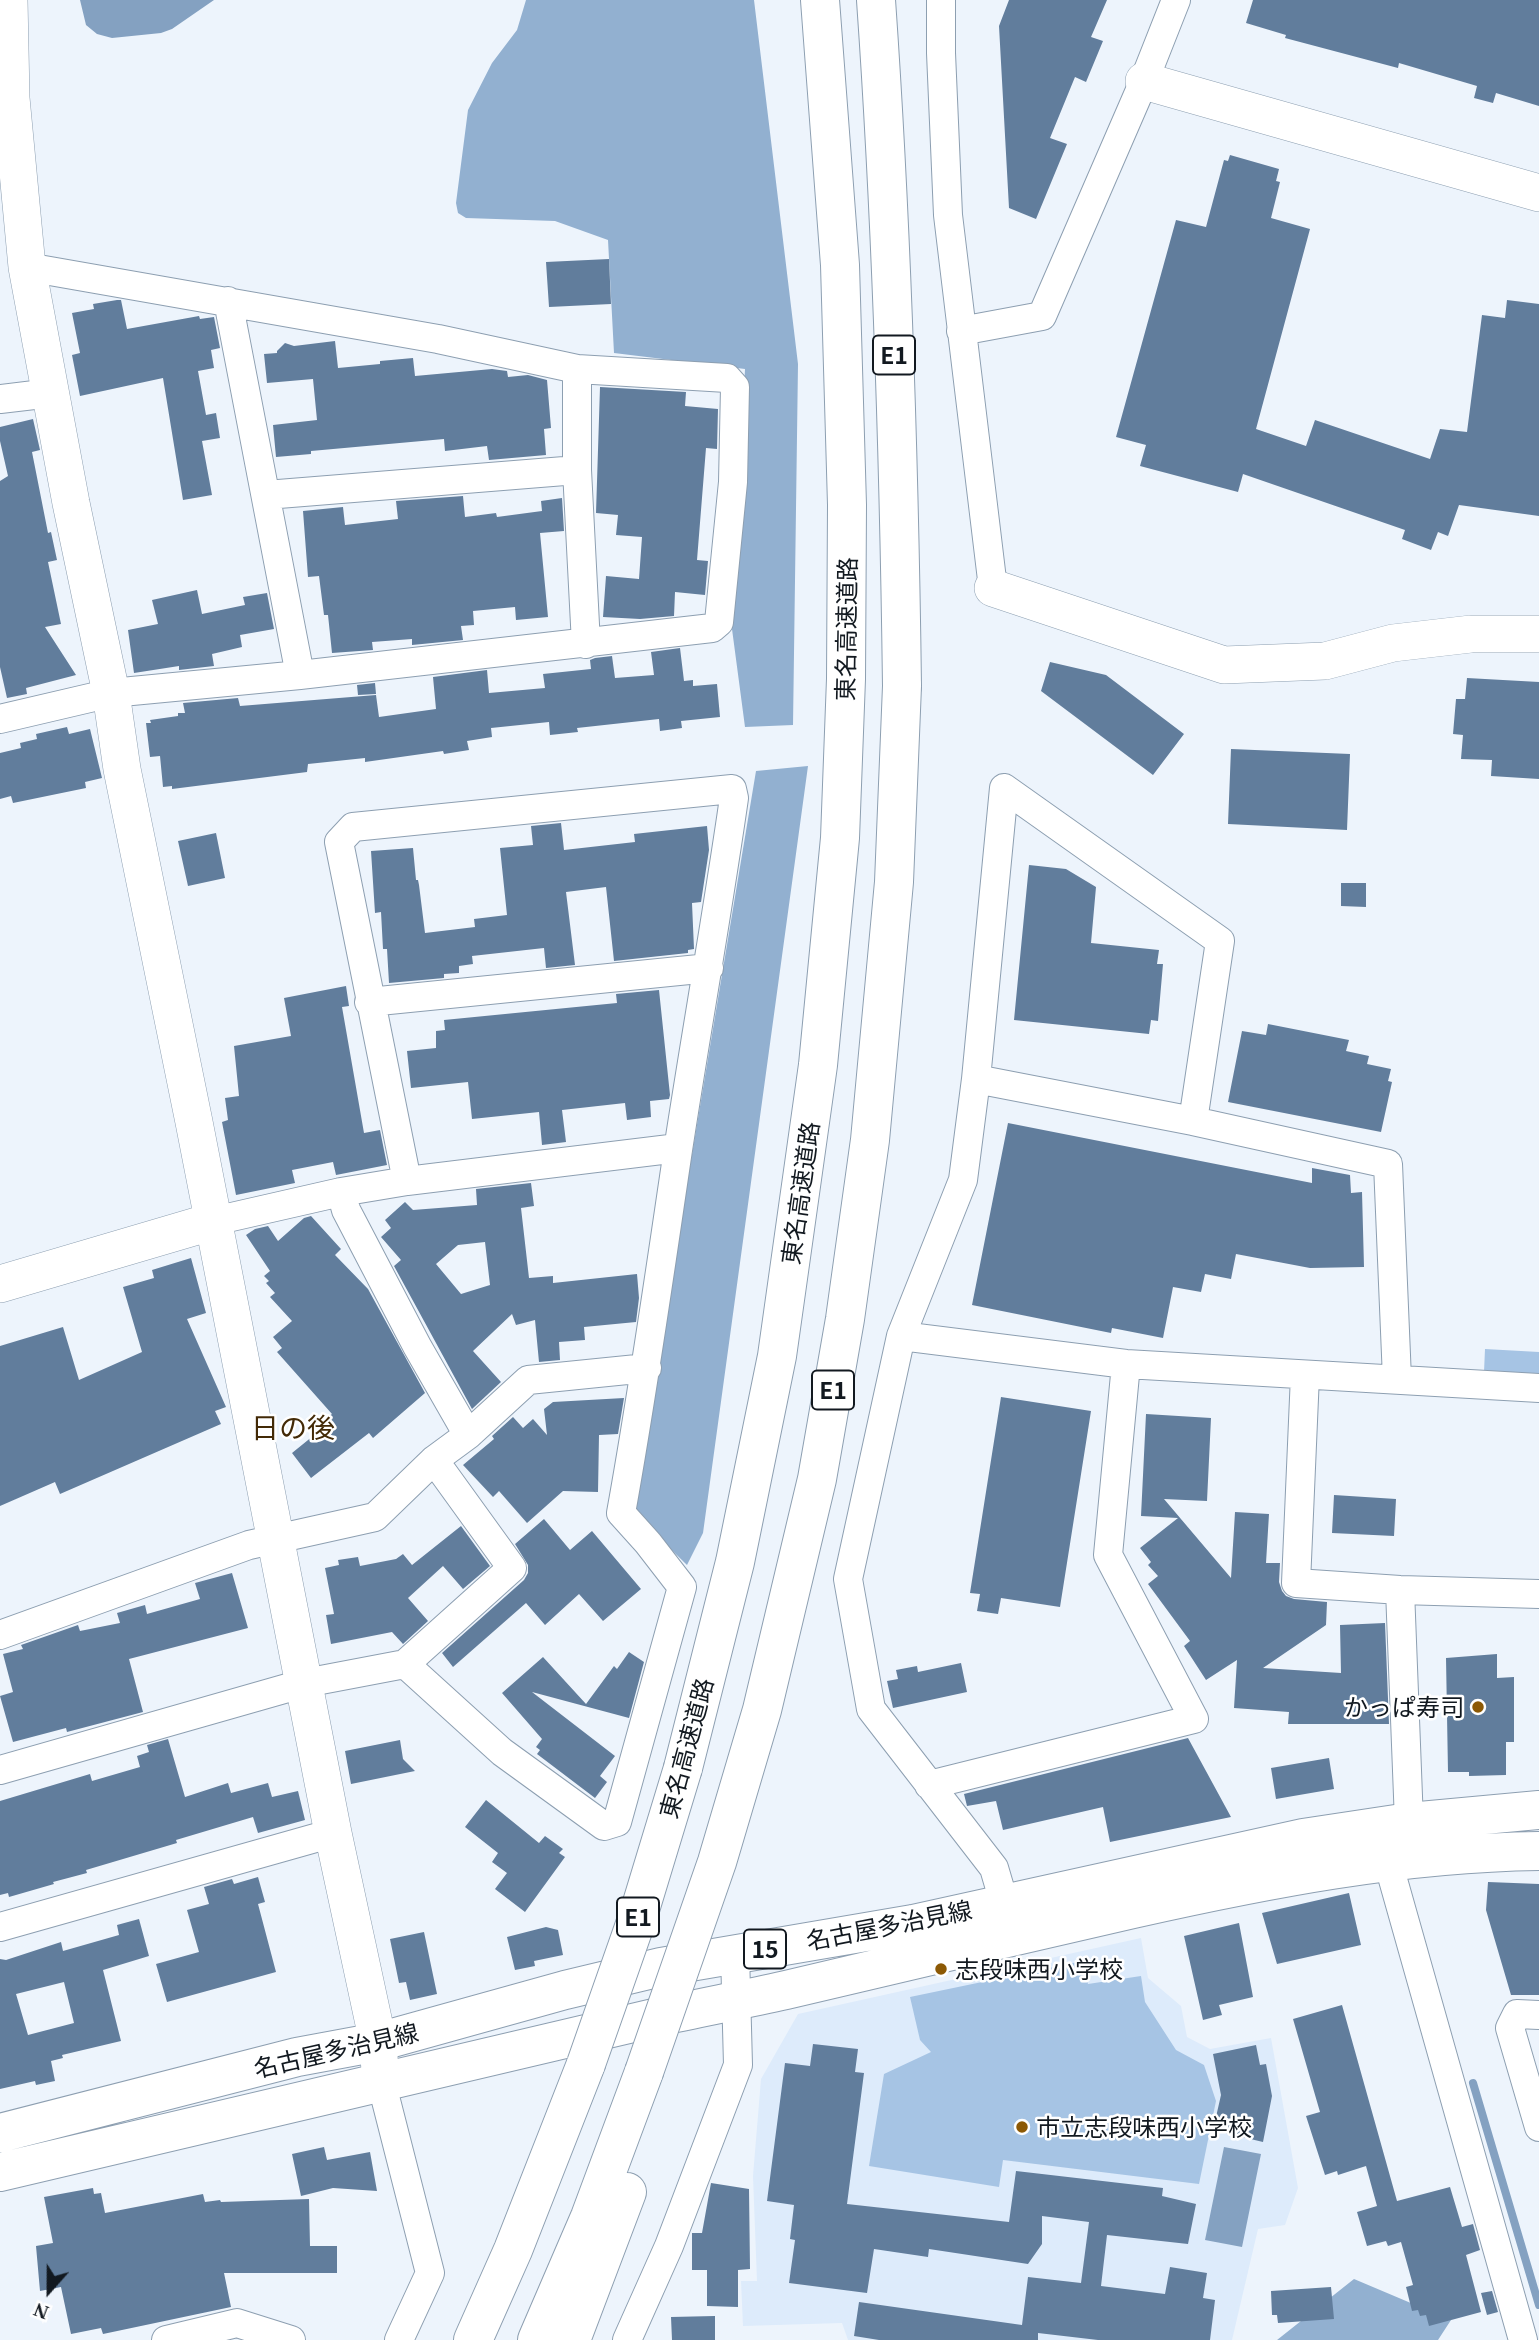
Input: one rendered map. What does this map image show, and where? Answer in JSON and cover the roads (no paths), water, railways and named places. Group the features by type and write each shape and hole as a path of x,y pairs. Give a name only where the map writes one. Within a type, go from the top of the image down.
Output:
{"main road":[{"name":"東名高速道路","path":"473,2340 513,2250 586,2064 639,1913 683,1768 735,1562 777,1356 820,1051 840,838 846,679 847,505 840,278 820,0"},
{"name":"E1","path":"653,2074 698,1948 717,1862 762,1710 817,1479 845,1319 870,1140 894,883 902,686 898,443 876,0"},
{"name":"名古屋多治見線","path":"0,2133 297,2057 378,2042 565,1990 662,1967 913,1924 1303,1838 1409,1822 1539,1810"},
{"name":"名古屋多治見線","path":"0,2172 381,2081 1208,1893 1388,1862 1477,1853 1539,1851"},
{"path":"537,2340 653,2074"},
{"path":"571,2340 635,2171 653,2074"},
{"path":"462,2340 513,2250"}],"street":[{"path":"9,0 11,87 27,267 111,693 122,769 214,1222 333,1833 378,2042 381,2081 430,2273 398,2340"},
{"path":"941,0 948,215 993,588 1224,665 1325,661 1392,643 1471,634 1539,634"},
{"path":"961,331 1042,316 1144,81 1176,0"},
{"path":"1144,81 1539,193"},
{"path":"0,719 111,693 300,675 712,628 719,622 733,482 735,387 727,378 577,369 438,339 27,267"},
{"path":"228,301 300,675"},
{"path":"577,369 577,470 586,644"},
{"path":"0,399 51,393"},
{"path":"267,495 577,470"},
{"path":"405,1664 502,1752 604,1826 617,1822 682,1587 621,1513 647,1368 678,1148 709,968 734,798 732,789 353,827 339,842 407,1181"},
{"path":"1004,1902 995,1867 870,1709 848,1578 901,1336 963,1180 1004,789 1220,941 1193,1121"},
{"path":"369,1002 709,968"},
{"path":"975,1079 1193,1121 1388,1164 1397,1379"},
{"path":"0,1284 214,1222 341,1192 407,1181 678,1148"},
{"path":"341,1192 346,1210 417,1346 468,1435"},
{"path":"901,1336 1126,1364 1539,1388"},
{"path":"929,1785 1194,1718 1108,1555 1126,1364"},
{"path":"0,1635 248,1545 375,1517 433,1460 468,1435 528,1381 647,1368"},
{"path":"1305,1375 1296,1583 1401,1590 1539,1594"},
{"path":"0,1770 304,1683 405,1664 512,1568 433,1460"},
{"path":"1401,1590 1409,1822"},
{"path":"0,1927 333,1833"},
{"path":"1388,1862 1523,2340"},
{"path":"627,2340 669,2246 738,2065 735,1954"},
{"path":"1539,2015 1517,2014 1510,2028 1539,2127"},
{"path":"166,2340 237,2323 291,2340"}],"waterway":[{"path":"1473,2083 1539,2305"}],"place":[{"name":"かっぱ寿司","path":"1478,1707"},
{"name":"志段味西小学校","path":"941,1969"},
{"name":"市立志段味西小学校","path":"1022,2127"}],"district":[{"name":"日の後","path":"293,1427"}]}
